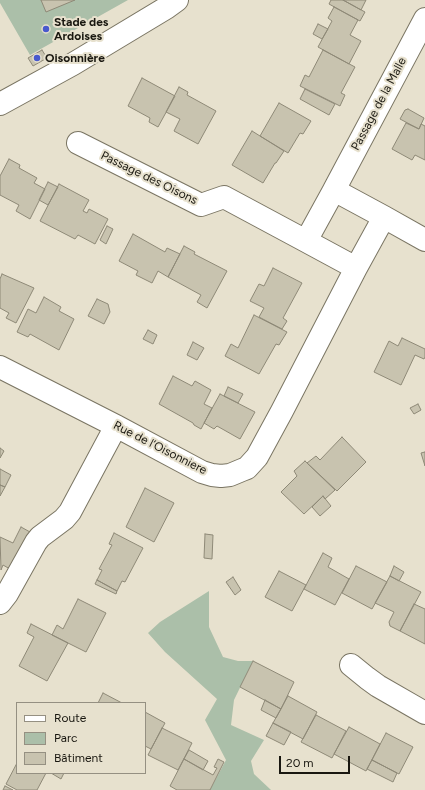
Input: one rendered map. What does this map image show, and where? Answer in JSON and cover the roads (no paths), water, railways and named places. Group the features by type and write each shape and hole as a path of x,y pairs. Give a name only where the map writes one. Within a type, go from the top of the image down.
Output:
{"street":[{"path":"0,104 73,64 177,0"},
{"name":"Passage de la Malle","path":"334,190 425,18"},
{"name":"Passage des Oisons","path":"78,143 201,205 224,197 306,241"},
{"path":"356,268 306,241 334,190 425,240"},
{"name":"Rue de l’Oisonniere","path":"0,367 202,472 221,476 230,475 247,468 257,457 384,217"},
{"path":"0,602 7,594 36,542 40,537 64,519 70,512 116,426"},
{"path":"351,665 378,686 425,713"}],"place":[{"name":"Stade des Ardoises","path":"46,29"},
{"name":"Oisonnière","path":"37,58"}]}
